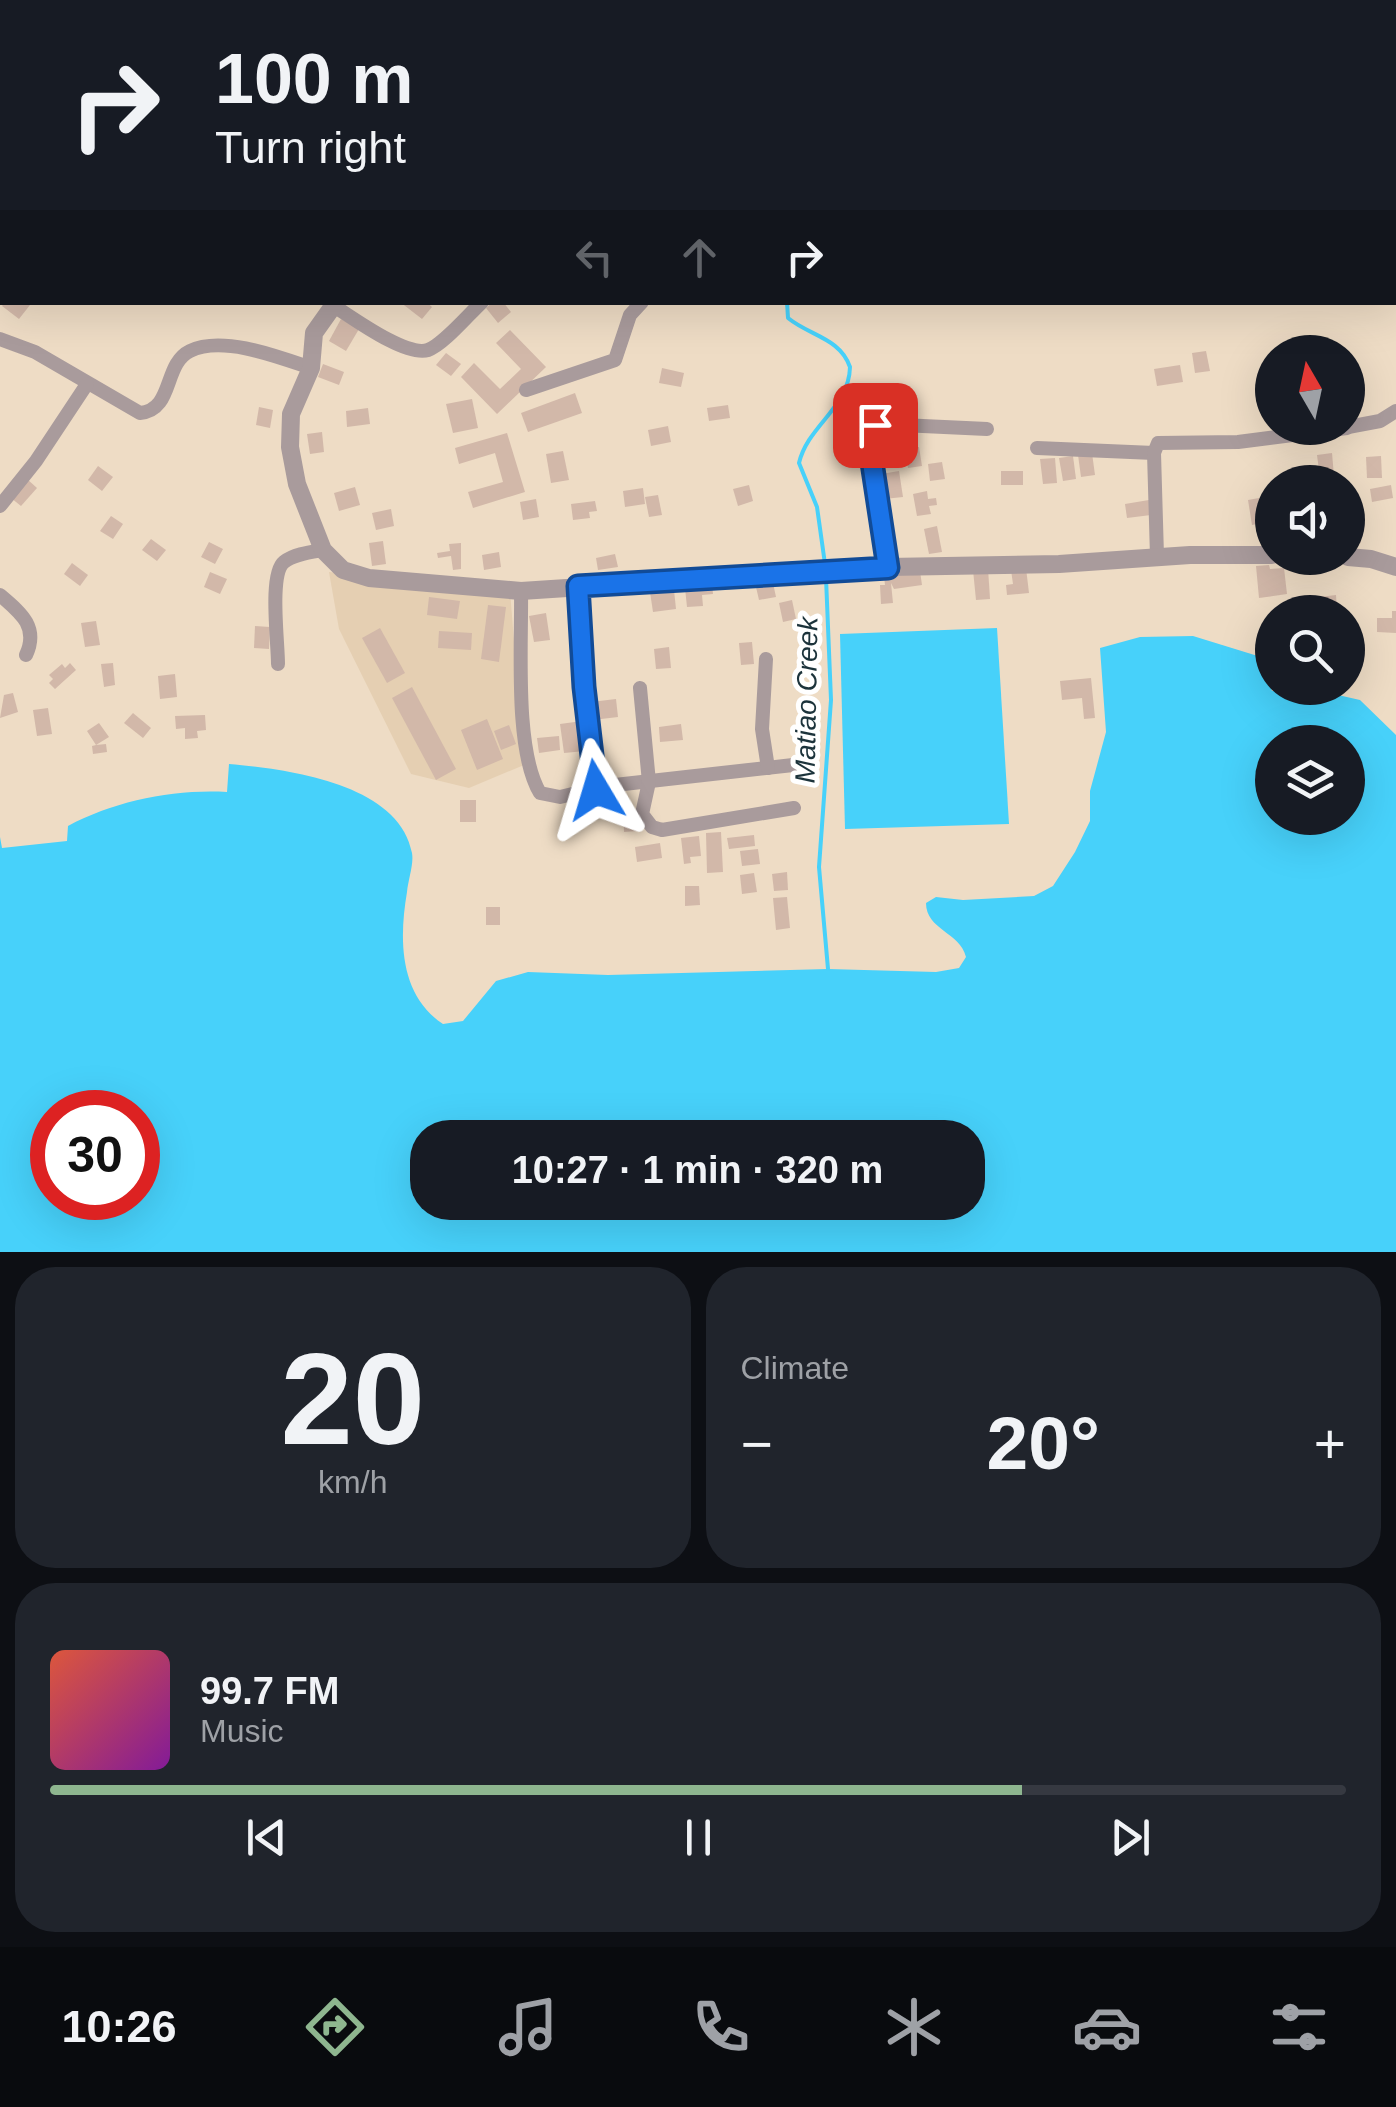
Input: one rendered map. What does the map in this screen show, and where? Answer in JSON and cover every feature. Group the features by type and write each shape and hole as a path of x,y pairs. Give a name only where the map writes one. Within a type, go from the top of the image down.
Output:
{"street":[{"path":"334,305 314,334 311,368 291,414 290,447 297,484 323,550 344,570 369,578 521,591 888,568 1255,554"},
{"path":"337,305 394,342 418,351 432,348 479,305"},
{"path":"526,390 613,362 630,315 639,305"},
{"path":"0,339 36,352 132,411 150,412 159,406 180,358 192,350 210,346 259,350 311,368"},
{"path":"0,506 36,461 87,384"},
{"path":"1365,424 1396,411"},
{"path":"888,568 868,436 870,428 880,424 987,429"},
{"path":"1157,556 1154,453 1158,442 1255,440"},
{"path":"1037,448 1154,453"},
{"path":"278,664 276,572 284,562 323,550"},
{"path":"1365,558 1396,567"},
{"path":"578,586 596,790"},
{"path":"521,591 528,766 540,793 548,797 794,765"},
{"path":"0,595 32,630 26,655"},
{"path":"766,659 762,729 768,768"},
{"path":"640,688 649,782 642,814 652,828 662,830 794,808"}],"shaded area":[{"path":"329,572 510,591 524,765 469,788 411,774 339,629"}],"water":[{"path":"997,628 1009,824 845,829 840,634"},
{"path":"1193,636 1255,655 1255,705 1365,705 1396,735 1396,1252 0,1252 0,837 2,848 67,841 68,826 125,803 186,793 227,792 229,764 280,770 337,784 386,810 403,829 412,853 403,928 406,965 418,998 443,1024 463,1021 496,981 528,972 936,972 959,968 966,957 957,942 931,919 926,903 936,897 963,900 1034,896 1053,886 1075,852 1090,821 1090,791 1106,732 1100,648 1140,637"}],"building":[{"path":"3,305 30,305 19,319"},
{"path":"404,305 430,305 432,307 422,319"},
{"path":"505,305 511,312 498,323 486,308"},
{"path":"341,319 359,329 346,351 329,341"},
{"path":"510,330 546,367 497,414 461,377 474,363 500,389 521,369 496,343"},
{"path":"1206,351 1210,371 1195,373 1192,353"},
{"path":"446,353 461,364 451,376 436,365"},
{"path":"323,364 344,372 339,385 318,377"},
{"path":"1180,365 1183,382 1157,386 1154,369"},
{"path":"662,368 684,373 681,387 659,383"},
{"path":"575,393 582,413 528,432 521,413"},
{"path":"472,399 478,428 453,433 446,404"},
{"path":"728,405 730,418 709,421 707,408"},
{"path":"259,407 273,410 270,428 256,425"},
{"path":"368,408 370,424 347,427 346,411"},
{"path":"668,426 671,442 651,446 648,430"},
{"path":"322,432 324,452 310,454 307,434"},
{"path":"507,433 525,492 473,508 468,492 503,482 495,453 459,464 455,448"},
{"path":"919,447 922,466 908,468 905,449"},
{"path":"563,451 569,480 551,483 546,454"},
{"path":"1092,453 1095,475 1081,477 1078,455"},
{"path":"1332,453 1333,465 1318,465 1317,455"},
{"path":"1073,456 1076,479 1063,481 1059,458"},
{"path":"1381,456 1382,478 1367,478 1366,457"},
{"path":"1055,458 1057,483 1043,484 1040,459"},
{"path":"942,462 945,479 930,481 928,464"},
{"path":"98,466 113,477 102,491 88,480"},
{"path":"899,471 903,497 884,499 881,474"},
{"path":"1001,471 1023,471 1023,485 1001,485"},
{"path":"27,479 37,488 21,506 11,498"},
{"path":"749,485 753,501 738,506 733,489"},
{"path":"1391,485 1393,498 1372,502 1370,489"},
{"path":"355,487 360,505 339,511 334,493"},
{"path":"643,488 645,504 625,507 623,491"},
{"path":"927,491 928,499 936,498 937,505 929,506 931,514 917,516 913,494"},
{"path":"658,495 662,515 649,517 645,497"},
{"path":"536,499 539,517 523,520 520,502"},
{"path":"1255,499 1255,524 1252,525 1248,500"},
{"path":"1149,500 1151,515 1127,518 1125,504"},
{"path":"595,501 597,511 589,512 590,518 573,520 571,504"},
{"path":"391,509 394,526 376,530 372,513"},
{"path":"111,516 123,524 113,539 100,531"},
{"path":"937,526 942,552 929,554 924,529"},
{"path":"151,539 166,550 157,561 142,550"},
{"path":"383,541 386,564 372,566 369,543"},
{"path":"209,542 223,549 215,564 201,557"},
{"path":"461,543 461,569 453,570 451,556 438,558 437,553 450,551 449,544"},
{"path":"499,552 501,567 484,570 482,555"},
{"path":"615,554 618,567 598,570 596,558"},
{"path":"72,563 88,575 80,586 64,574"},
{"path":"988,568 990,599 976,600 973,570"},
{"path":"1026,568 1029,593 1007,595 1006,585 1013,584 1011,570"},
{"path":"920,571 922,585 894,589 891,583 893,603 881,604 880,585 885,585 884,576"},
{"path":"210,572 227,579 220,594 204,587"},
{"path":"1257,575 1285,575 1287,594 1259,595"},
{"path":"773,583 776,597 759,600 756,587"},
{"path":"712,585 713,594 702,595 703,606 687,607 685,588"},
{"path":"674,590 676,609 653,612 650,592"},
{"path":"429,597 460,601 457,619 427,615"},
{"path":"792,600 796,619 783,622 779,603"},
{"path":"488,605 506,607 499,662 481,659"},
{"path":"1392,611 1396,611 1396,633 1377,632 1377,618 1392,618"},
{"path":"546,613 550,640 534,642 529,616"},
{"path":"96,621 100,645 85,647 81,623"},
{"path":"255,626 270,627 269,649 254,648"},
{"path":"380,628 405,673 387,683 362,638"},
{"path":"439,631 472,633 471,650 438,648"},
{"path":"752,642 754,664 741,665 739,643"},
{"path":"669,647 671,668 656,669 654,649"},
{"path":"70,663 76,670 55,689 49,683 53,679 49,675 62,664 65,668"},
{"path":"113,663 115,685 104,687 101,664"},
{"path":"175,674 177,697 160,699 158,676"},
{"path":"1091,678 1095,718 1084,719 1082,698 1062,700 1060,681"},
{"path":"412,687 456,769 436,780 392,698"},
{"path":"13,693 18,712 0,718 4,695"},
{"path":"616,699 618,717 593,720 591,702"},
{"path":"48,708 52,734 37,736 33,710"},
{"path":"133,713 151,728 143,738 124,723"},
{"path":"205,715 206,730 197,731 198,738 185,739 185,728 176,729 175,716"},
{"path":"487,719 503,759 477,770 461,730"},
{"path":"582,721 585,751 564,753 560,724"},
{"path":"99,723 109,737 96,745 87,731"},
{"path":"681,724 683,740 660,742 659,727"},
{"path":"509,725 516,744 501,750 494,731"},
{"path":"559,736 560,750 539,753 537,738"},
{"path":"106,744 107,752 93,754 92,746"},
{"path":"460,800 476,800 476,822 460,822"},
{"path":"630,808 637,831 624,832 623,809"},
{"path":"721,832 723,872 707,873 706,833"},
{"path":"754,835 755,846 729,849 727,838"},
{"path":"699,836 701,856 690,857 691,863 684,864 681,838"},
{"path":"660,843 662,858 637,862 635,847"},
{"path":"758,849 760,864 742,866 740,851"},
{"path":"787,872 788,890 774,891 772,874"},
{"path":"754,873 757,892 742,894 740,875"},
{"path":"685,886 699,886 700,905 685,906"},
{"path":"787,897 790,928 776,930 773,898"},
{"path":"486,907 500,907 500,925 486,925"}],"waterway":[{"name":"Matiao Creek","path":"787,305 788,318 832,343 850,367 843,394 811,438 799,463 817,507 825,564"},
{"name":"Matiao Creek","path":"826,578 831,700 819,867 828,969"}],"route":[{"path":"596,790 578,586 888,568 868,436 875,425"}]}
